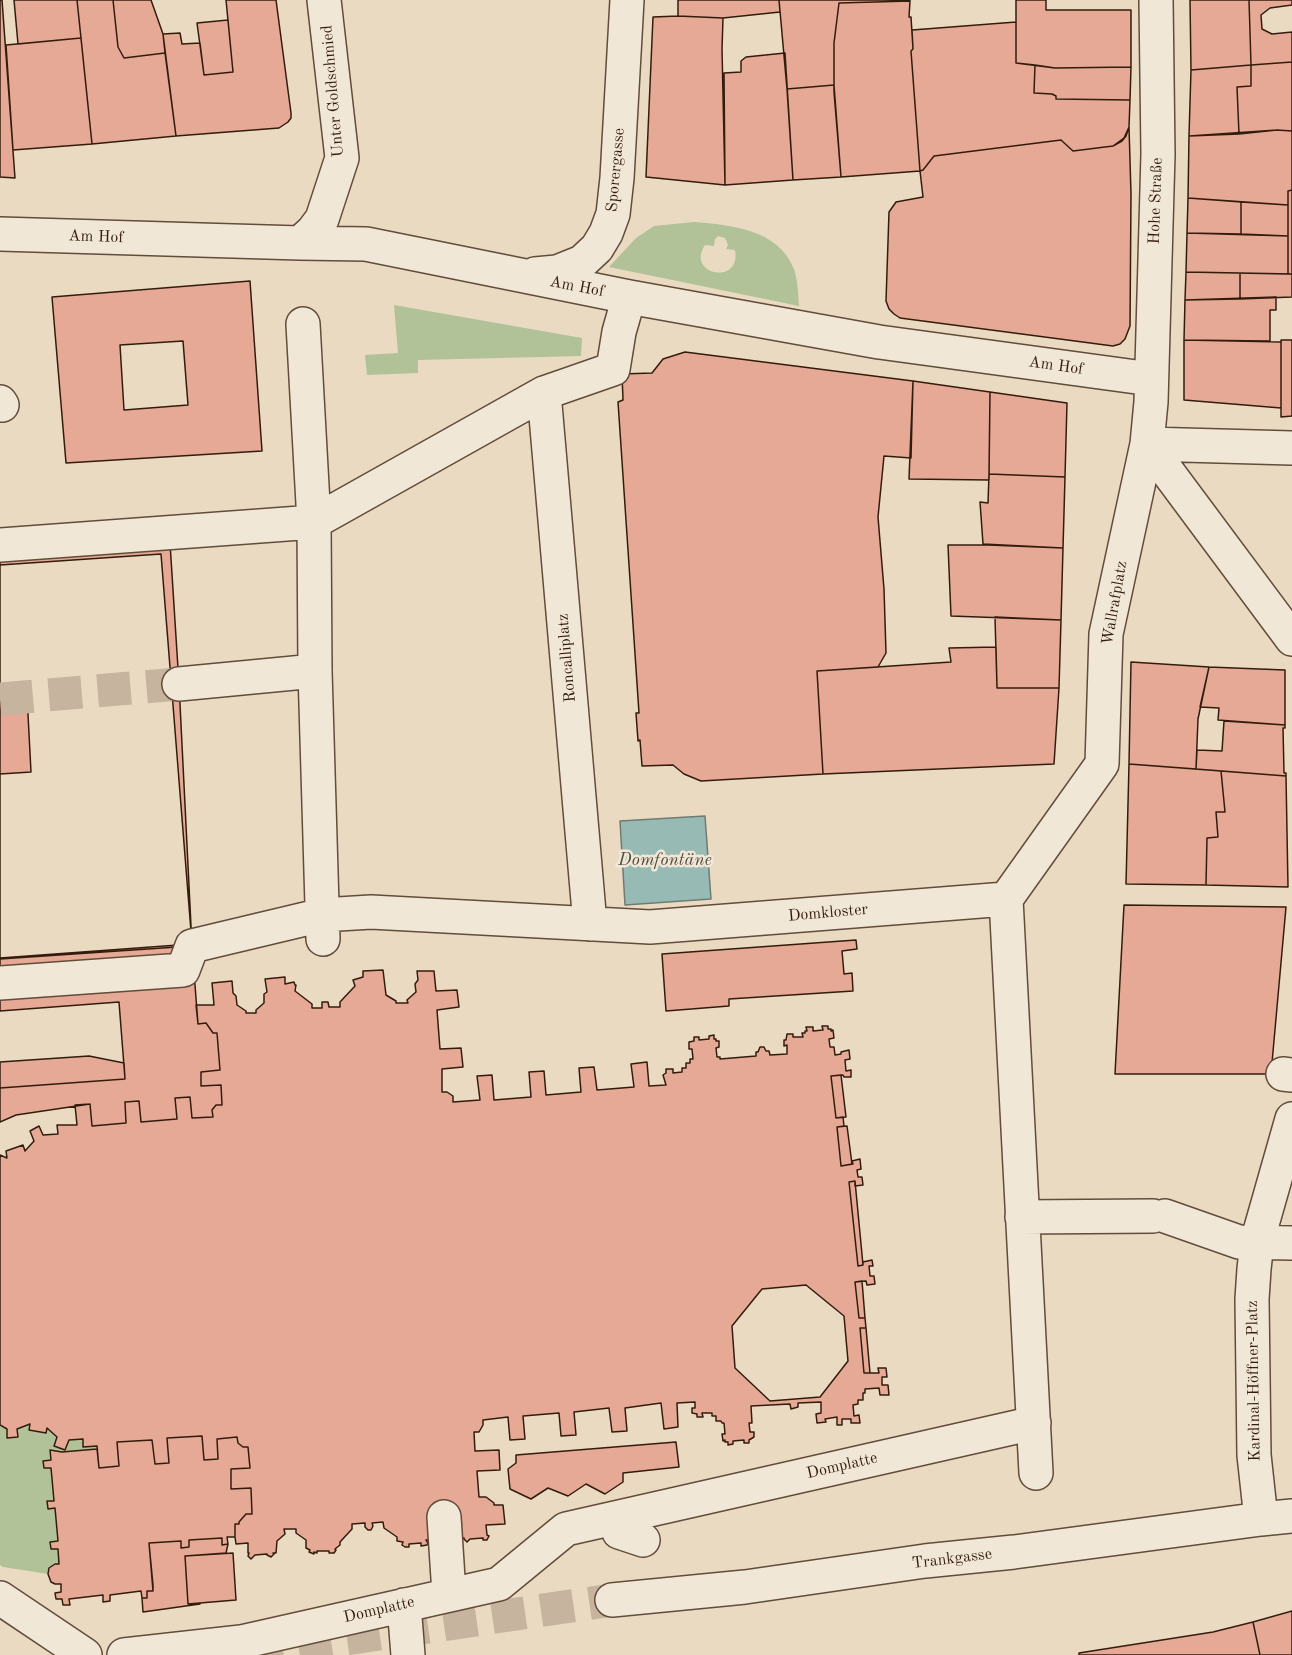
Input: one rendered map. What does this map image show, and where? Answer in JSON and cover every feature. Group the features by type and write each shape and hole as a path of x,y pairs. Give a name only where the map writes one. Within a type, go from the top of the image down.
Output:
{"street":[{"name":"Unter Goldschmied","path":"300,243 314,231 322,219 342,158 324,0"},
{"name":"Sporergasse","path":"515,275 558,272 582,262 597,248 606,233 613,214 617,177 627,0"},
{"name":"Hohe Straße","path":"1151,391 1158,154 1156,0"},
{"name":"Am Hof","path":"0,234 366,244 629,297 1151,391"},
{"path":"0,545 314,522 544,393 614,369 619,332 629,297"},
{"path":"303,324 314,522 315,671 322,927"},
{"name":"Wallrafplatz","path":"1006,899 1102,764 1106,634 1147,444 1151,391"},
{"name":"Roncalliplatz","path":"544,393 590,924"},
{"path":"1147,444 1292,448"},
{"path":"1147,444 1292,639"},
{"path":"179,684 315,671"},
{"path":"1006,899 1036,1473"},
{"name":"Domkloster","path":"590,924 650,927 1006,899"},
{"path":"0,983 183,970 192,946 322,927 371,912 590,924"},
{"name":"Kardinal-Höffner-Platz","path":"1277,1518 1254,1455 1251,1299 1257,1242 1292,1119"},
{"path":"1022,1217 1159,1216 1239,1242 1292,1243"},
{"name":"Domplatte","path":"124,1655 241,1642 499,1584 566,1528 1034,1423"},
{"path":"444,1517 450,1594"},
{"path":"616,1518 619,1532 643,1540"},
{"name":"Trankgasse","path":"612,1600 745,1587 925,1561 1014,1552 1277,1518"},
{"path":"0,1598 85,1655"},
{"path":"404,1605 408,1655"}],"green space":[{"path":"708,223 738,228 765,237 787,256 794,269 799,306 609,267 636,238 654,226","holes":["718,236 725,238 728,245 726,249 735,250 735,261 730,269 715,272 702,264 701,255 705,245 714,246"]},
{"path":"394,305 582,338 581,356 418,360 418,373 367,375 365,355 398,353"},
{"path":"30,1424 29,1430 45,1433 47,1428 57,1437 54,1446 69,1440 83,1439 83,1447 97,1446 97,1449 50,1451 54,1501 47,1502 48,1509 55,1508 58,1541 50,1542 51,1548 58,1549 59,1564 49,1568 48,1574 0,1565 0,1425 7,1429 7,1438 18,1437 17,1429"}],"water":[{"name":"Domfontäne","path":"705,816 711,899 625,905 620,821"}],"building":[{"path":"0,0 2,0 15,178 0,177"},
{"path":"14,0 77,0 81,38 18,44"},
{"path":"77,0 113,0 118,47 124,58 165,53 176,136 92,144"},
{"path":"113,0 151,0 163,34 165,53 124,58 118,47"},
{"path":"226,0 276,0 291,118 279,128 176,136 163,34 180,33 182,44 200,43 204,75 233,72"},
{"path":"678,0 779,0 780,12 723,18 678,16"},
{"path":"779,0 910,1 839,3 834,43 834,85 787,89"},
{"path":"1016,0 1046,0 1046,10 1131,10 1131,67 1055,68 1016,63"},
{"path":"1190,0 1249,0 1251,65 1191,70"},
{"path":"1249,0 1292,0 1292,5 1270,8 1261,15 1262,29 1272,34 1292,32 1292,62 1251,65"},
{"path":"910,1 909,17 911,17 913,49 911,51 920,171 841,177 834,92 834,43 839,3"},
{"path":"653,17 723,18 725,185 646,177"},
{"path":"228,20 233,72 204,75 197,23"},
{"path":"1016,22 1016,63 1035,65 1034,93 1052,94 1056,96 1056,99 1130,100 1129,127 1126,136 1113,146 1073,151 1061,140 934,156 920,171 911,51 913,49 912,30"},
{"path":"81,38 92,144 13,150 6,45"},
{"path":"785,53 793,180 725,185 724,73 741,72 741,61 746,57"},
{"path":"1292,62 1292,131 1277,130 1239,134 1237,87 1251,86 1251,65"},
{"path":"1035,65 1055,68 1131,67 1130,100 1056,99 1056,96 1052,94 1034,93"},
{"path":"1251,65 1251,86 1237,87 1239,134 1189,136 1191,70"},
{"path":"834,85 841,177 793,180 787,89"},
{"path":"1129,127 1130,326 1125,339 1120,344 1113,346 900,318 889,309 886,301 889,212 896,202 923,197 920,171 934,156 1061,140 1073,151 1113,146 1124,138"},
{"path":"1292,131 1292,190 1288,191 1288,205 1188,198 1189,136"},
{"path":"1292,190 1292,274 1288,274 1288,191"},
{"path":"1188,198 1241,202 1241,234 1187,233"},
{"path":"1241,202 1288,205 1288,236 1241,234"},
{"path":"1187,233 1288,236 1288,274 1186,272"},
{"path":"1186,272 1240,273 1240,299 1185,300"},
{"path":"1240,273 1292,274 1292,297 1240,299"},
{"path":"250,281 262,451 66,463 52,297","holes":["183,341 188,405 124,410 120,345"]},
{"path":"1276,297 1276,310 1270,310 1270,341 1184,340 1185,300"},
{"path":"1184,340 1281,342 1281,408 1184,400"},
{"path":"1281,340 1292,340 1292,416 1281,417"},
{"path":"685,352 913,381 911,458 884,456 878,517 886,653 878,667 817,671 823,774 701,781 684,774 673,765 642,766 636,713 639,713 618,402 623,400 622,374 652,373 663,359"},
{"path":"913,381 990,392 989,480 909,479"},
{"path":"990,392 1067,403 1065,477 989,474"},
{"path":"989,474 1065,477 1063,548 983,544 980,502 988,503"},
{"path":"170,543 192,946 0,959 0,774 31,772 27,695 0,697 0,556"},
{"path":"948,545 1063,548 1061,620 951,616"},
{"path":"161,554 192,944 0,958 0,565"},
{"path":"995,617 1061,620 1059,688 997,688"},
{"path":"996,647 997,688 1059,688 1054,764 823,774 817,671 951,662 949,648"},
{"path":"1131,662 1209,667 1198,719 1196,769 1129,764"},
{"path":"1209,667 1285,670 1285,725 1218,720 1219,708 1200,707"},
{"path":"1224,721 1285,725 1283,728 1284,773 1286,776 1196,769 1197,750 1222,751"},
{"path":"1129,764 1221,771 1225,812 1216,812 1218,837 1207,838 1206,885 1126,884"},
{"path":"1221,771 1286,776 1288,887 1206,885 1207,838 1218,837 1216,812 1225,812"},
{"path":"1124,905 1286,907 1271,1074 1115,1074"},
{"path":"856,940 857,949 842,951 844,974 852,973 853,991 729,999 729,1006 666,1011 662,954"},
{"path":"192,946 198,1024 206,1023 213,1033 217,1033 220,1070 201,1072 201,1086 221,1085 222,1105 216,1105 212,1110 213,1117 192,1118 190,1097 175,1098 177,1119 141,1122 139,1101 125,1102 126,1123 92,1126 90,1104 16,1115 0,1122 0,1088 125,1079 119,1002 0,1011 0,959"},
{"path":"383,970 386,995 396,1003 408,1003 407,1000 416,992 417,971 434,971 436,991 457,990 459,1007 437,1010 440,1049 461,1048 463,1067 442,1069 442,1092 453,1096 453,1102 480,1100 477,1076 492,1075 494,1100 531,1097 529,1072 544,1071 546,1095 581,1092 579,1068 594,1067 597,1090 634,1087 631,1064 647,1062 649,1086 666,1085 663,1075 666,1069 673,1069 673,1073 682,1072 682,1068 686,1068 686,1063 690,1063 690,1059 693,1059 689,1042 694,1041 694,1037 699,1037 699,1040 709,1039 709,1036 714,1035 714,1039 719,1041 719,1047 716,1048 717,1057 720,1059 756,1056 760,1047 769,1051 770,1055 787,1054 787,1045 784,1046 784,1040 787,1034 793,1034 793,1037 803,1037 802,1033 807,1031 806,1027 813,1027 813,1031 823,1030 822,1026 828,1026 828,1029 833,1030 834,1038 829,1039 830,1047 834,1047 835,1055 849,1050 850,1059 845,1060 846,1071 851,1070 851,1077 831,1076 836,1118 843,1117 844,1126 837,1127 841,1166 853,1164 852,1161 860,1159 861,1169 857,1170 858,1177 862,1177 863,1185 855,1186 855,1181 849,1182 858,1266 872,1260 873,1266 869,1266 870,1276 874,1276 875,1284 867,1285 866,1281 855,1282 859,1318 865,1318 866,1328 860,1328 864,1373 879,1373 878,1368 886,1368 887,1377 882,1377 882,1385 888,1385 889,1395 880,1395 879,1388 865,1389 863,1400 858,1400 858,1404 853,1405 854,1416 859,1415 860,1423 851,1423 851,1419 842,1419 842,1425 837,1425 837,1417 817,1423 816,1414 821,1413 821,1402 798,1403 798,1407 791,1409 790,1404 751,1406 752,1423 749,1423 750,1432 754,1432 754,1437 749,1440 749,1443 744,1443 744,1440 733,1441 733,1444 728,1445 728,1442 723,1441 724,1423 716,1421 716,1416 712,1416 712,1413 702,1413 703,1417 697,1417 697,1414 692,1413 695,1402 677,1403 678,1427 664,1429 661,1403 625,1408 627,1431 612,1432 609,1408 574,1412 576,1435 561,1436 559,1413 523,1416 525,1439 510,1440 508,1417 483,1420 479,1432 474,1432 475,1451 499,1450 500,1470 477,1471 479,1497 486,1497 494,1505 503,1505 505,1524 486,1525 489,1536 487,1540 470,1539 467,1542 464,1538 426,1540 427,1545 409,1544 409,1547 405,1547 402,1545 403,1542 397,1541 397,1537 384,1528 383,1522 372,1523 371,1530 365,1527 365,1523 352,1524 352,1529 334,1553 317,1551 314,1554 306,1548 306,1540 296,1533 296,1529 284,1529 285,1534 277,1541 276,1553 273,1553 271,1557 267,1554 255,1555 251,1559 248,1556 248,1543 236,1544 235,1537 235,1524 239,1524 246,1514 252,1514 251,1488 231,1489 231,1469 250,1468 248,1447 243,1447 238,1443 237,1437 217,1439 218,1459 204,1460 202,1436 167,1438 169,1463 155,1464 152,1440 117,1442 119,1466 99,1468 97,1446 83,1447 83,1439 69,1440 65,1450 54,1446 57,1437 47,1428 46,1433 29,1430 30,1424 17,1429 18,1437 7,1438 7,1429 0,1425 0,1155 7,1158 6,1151 23,1145 25,1151 34,1141 30,1131 39,1126 43,1135 58,1134 57,1125 77,1125 75,1105 90,1104 92,1126 126,1123 125,1102 139,1101 141,1122 177,1119 175,1098 190,1097 192,1118 213,1117 212,1110 216,1105 222,1105 221,1085 201,1086 201,1072 220,1070 217,1033 213,1033 206,1023 198,1024 196,1005 214,1005 212,983 232,981 237,1005 246,1013 256,1013 256,1010 264,1003 264,994 267,992 265,979 285,977 285,984 294,982 295,991 312,1004 312,1008 322,1008 322,1002 328,1002 329,1007 340,1007 340,1002 355,986 353,980 363,977 363,971"},
{"path":"89,1056 124,1063 125,1079 0,1088 0,1062"},
{"path":"841,1075 846,1117 836,1118 831,1076"},
{"path":"847,1126 852,1164 841,1166 837,1127"},
{"path":"855,1181 863,1265 858,1266 849,1182"},
{"path":"862,1281 865,1318 859,1318 855,1282"},
{"path":"806,1285 844,1316 848,1361 820,1397 770,1401 735,1368 732,1326 762,1289"},
{"path":"860,1328 866,1328 870,1373 864,1373"},
{"path":"202,1436 204,1460 218,1459 217,1439 237,1437 238,1443 243,1447 248,1447 250,1468 231,1469 231,1489 251,1488 252,1514 246,1514 239,1524 235,1524 235,1537 227,1537 228,1544 222,1545 222,1538 189,1540 189,1547 181,1548 181,1541 149,1543 153,1591 147,1591 147,1598 142,1598 141,1591 110,1595 110,1601 103,1602 103,1595 69,1599 70,1605 63,1605 62,1599 56,1599 55,1593 61,1592 61,1584 51,1582 48,1574 49,1568 59,1564 58,1549 51,1549 50,1542 58,1541 55,1508 48,1509 47,1501 54,1501 51,1468 44,1468 43,1461 51,1460 50,1450 62,1452 97,1449 99,1468 119,1466 117,1442 152,1440 155,1464 169,1463 167,1438"},
{"path":"676,1442 679,1467 623,1473 623,1482 605,1494 586,1484 568,1496 548,1488 531,1499 510,1489 508,1469 516,1463 516,1455"},
{"path":"222,1538 222,1545 228,1544 226,1553 185,1556 188,1604 200,1604 143,1612 142,1598 147,1598 147,1591 153,1591 149,1543 181,1541 181,1548 189,1547 189,1540"},
{"path":"233,1553 236,1600 188,1604 185,1556"},
{"path":"1292,1611 1292,1655 1260,1655 1253,1622"},
{"path":"1253,1622 1260,1655 1079,1655 1079,1653 1213,1632"}],"tunnel":[{"path":"0,699 179,684"},
{"path":"250,1653 612,1600"}]}
